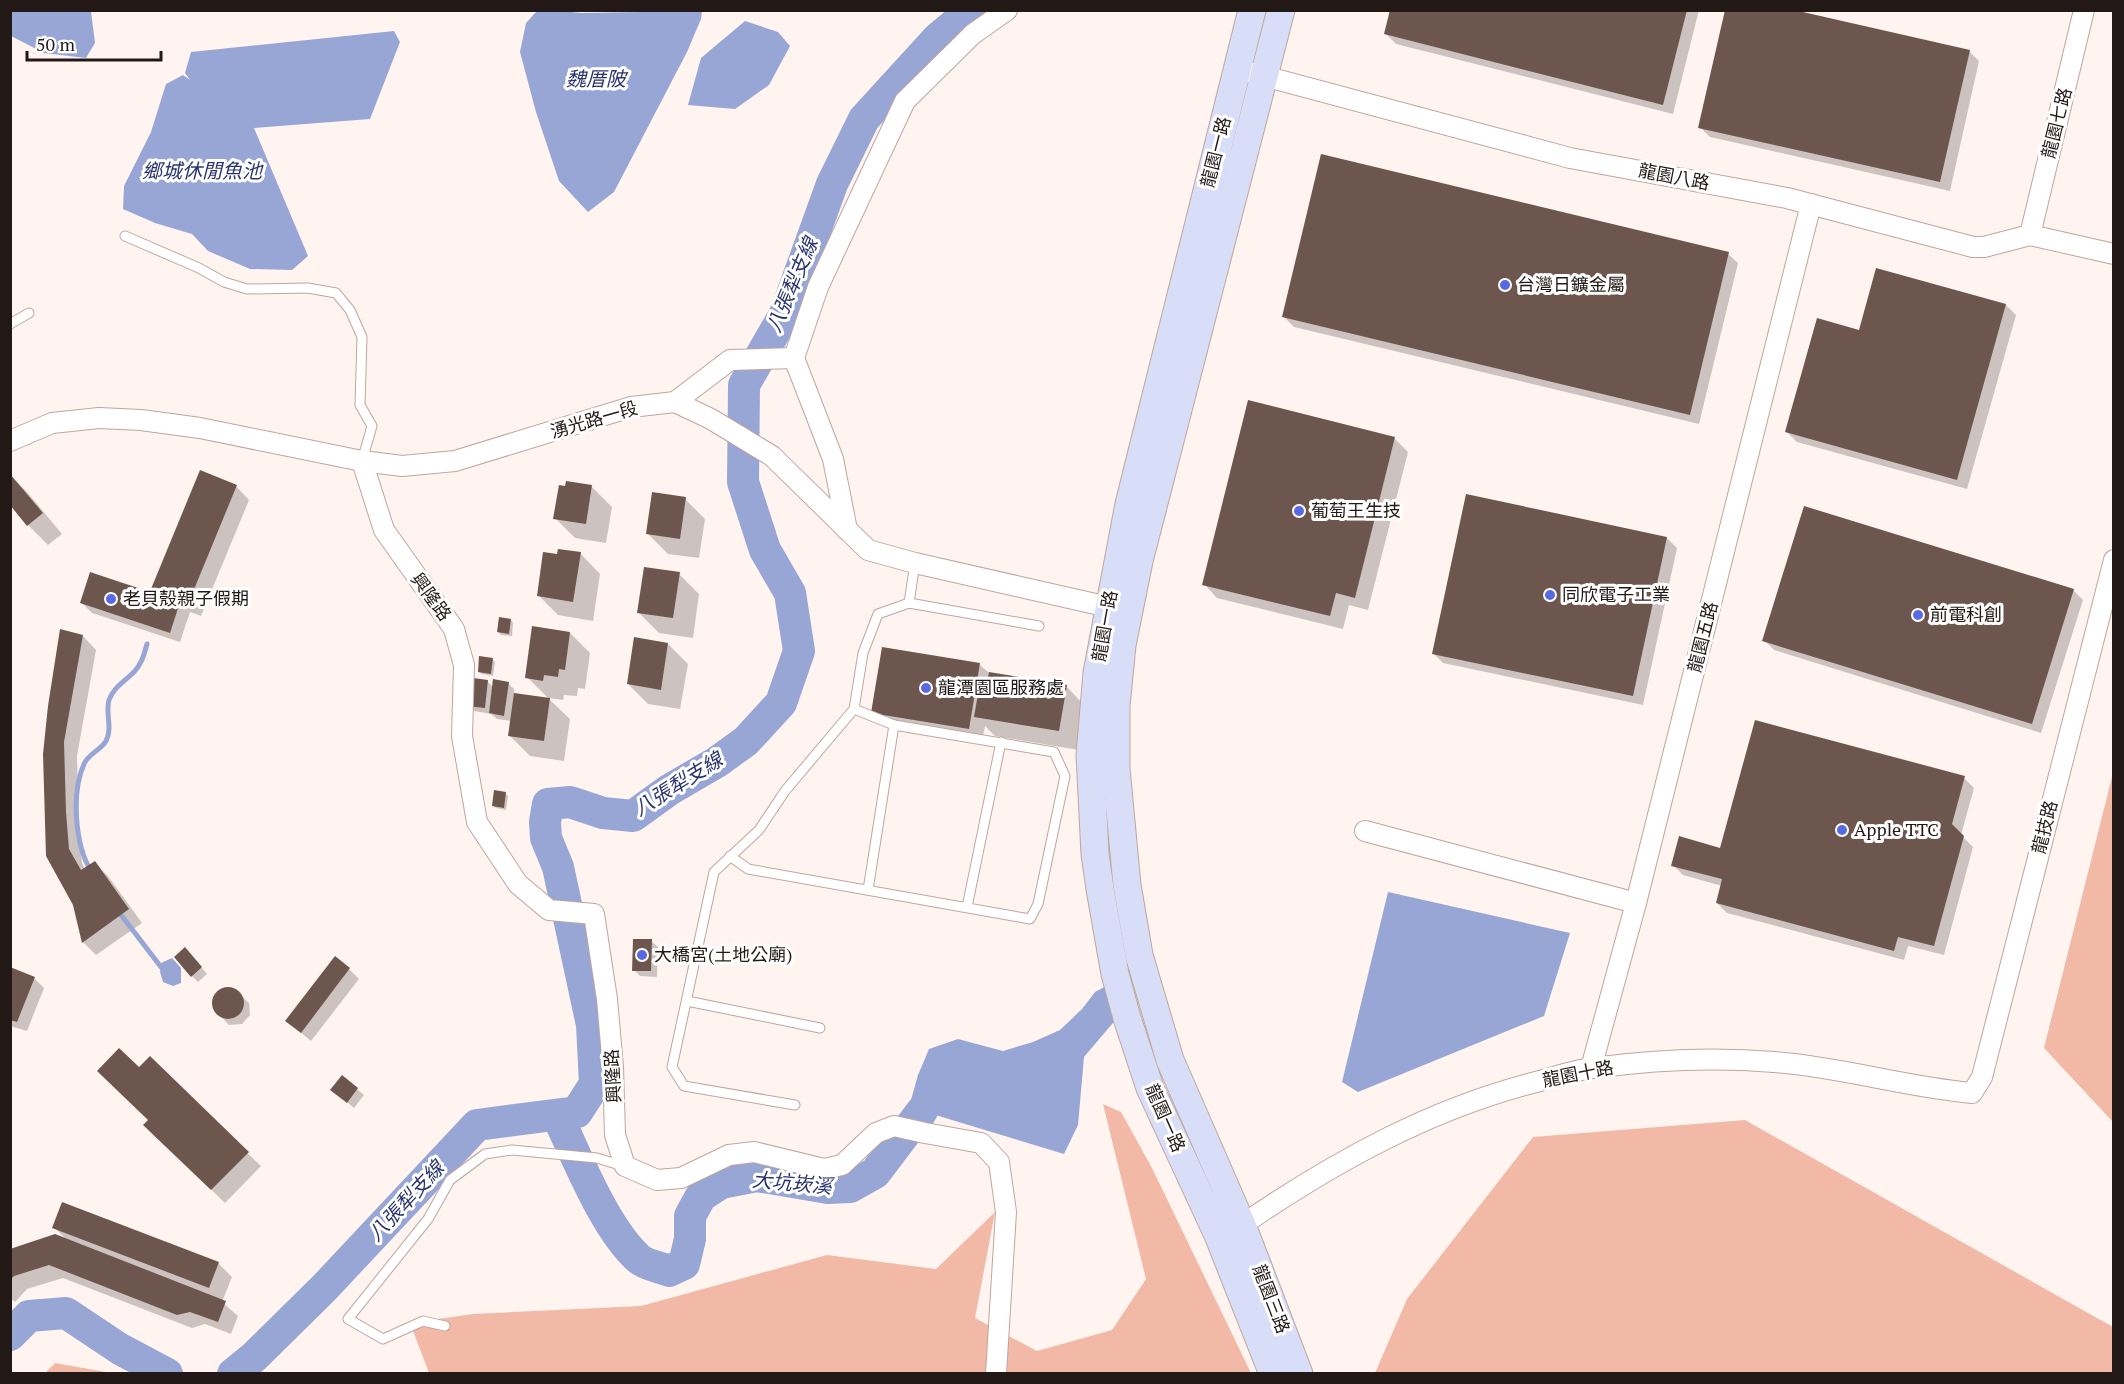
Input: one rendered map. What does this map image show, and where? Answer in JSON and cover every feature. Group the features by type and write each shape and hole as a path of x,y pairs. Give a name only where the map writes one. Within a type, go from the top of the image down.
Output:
{"street":[{"path":"848,530 833,459 794,358 818,287 905,101 973,34 1007,10"},
{"name":"龍園一路","path":"1242,1225 1170,1060 1139,955 1127,885 1116,768 1116,706 1122,645 1119,609 1129,504 1252,10"},
{"name":"龍園一路","path":"1218,1235 1150,1088 1118,985 1095,854 1090,755 1097,673 1150,516 1281,10"},
{"name":"龍園七路","path":"2030,235 2084,10"},
{"name":"龍園八路","path":"1237,69 1570,158 1811,204 1973,247 1984,247 2030,235 2114,254"},
{"name":"龍園五路","path":"1591,1068 1636,903 1811,204"},
{"path":"794,358 730,360 675,402 711,419 772,456 868,550 915,563 1119,609"},
{"name":"湧光路一段","path":"10,441 52,423 99,418 141,420 200,428 362,461 402,466 455,461 631,407 675,402"},
{"name":"興隆路","path":"362,461 384,530 454,629 464,665 462,736 477,822 518,884 549,910 594,914 607,999 613,1067 615,1135 625,1166"},
{"name":"龍技路","path":"1972,1093 1982,1077 2114,560"},
{"path":"1365,831 1636,903"},
{"name":"龍園十路","path":"1218,1235 1242,1225 1325,1171 1379,1141 1441,1113 1508,1089 1591,1068 1698,1059 1774,1062 1852,1072 1944,1090 1972,1093"},
{"path":"625,1166 657,1180 681,1178 729,1155 754,1152 824,1168 842,1166 876,1132 894,1126 981,1143 999,1162 1006,1212 996,1374"},
{"name":"龍園三路","path":"1242,1225 1299,1374"},
{"name":"龍園三路","path":"1218,1235 1273,1374"}],"lane":[{"path":"125,236 199,268 224,282 247,289 308,288 336,293 350,310 362,337 360,405 372,426 362,461"},
{"path":"10,324 29,313"},
{"path":"909,603 915,563"},
{"path":"795,1105 684,1086 672,1067 714,872 759,830 785,791 854,709 863,653 878,614 909,603 1039,626"},
{"path":"730,856 748,869 1030,919 1038,904 1065,776 1054,752 894,725 854,709"},
{"path":"868,890 894,725"},
{"path":"967,907 1001,742"},
{"path":"687,1001 820,1028"},
{"path":"445,1326 423,1321 383,1339 348,1319 428,1219 450,1180 485,1154 512,1150 597,1158 625,1166"}],"shaded area":[{"path":"2113,773 2113,1122 2044,1048"},
{"path":"1103,1104 1121,1112 1152,1168 1251,1373 429,1373 410,1323 473,1314 641,1306 827,1255 936,1269 995,1212 975,1318 1037,1351 1112,1330 1146,1279"},
{"path":"1745,1120 2113,1327 2113,1373 1375,1373 1407,1299 1533,1137"},
{"path":"55,1363 106,1372 112,1373 45,1373"}],"water":[{"path":"10,11 91,11 95,43 86,58 44,53 11,36"},
{"name":"魏厝陂","path":"537,11 581,13 702,11 701,19 687,52 614,192 588,212 559,181 536,112 520,52 526,23"},
{"path":"745,21 778,32 790,46 769,85 735,109 688,105 701,58"},
{"name":"鄉城休閒魚池","path":"394,31 400,42 370,119 254,128 308,256 292,270 250,269 208,251 192,234 155,223 123,209 124,186 151,132 166,84 183,75 190,80 185,73 191,52"},
{"path":"1388,892 1570,933 1544,1016 1358,1092 1342,1082"},
{"path":"172,958 181,968 181,983 173,986 163,982 160,972 161,963"},
{"path":"1108,985 1118,1017 1084,1057 1078,1125 1064,1154 909,1107 918,1075 929,1049 958,1039 1003,1051 1033,1042 1060,1030 1082,1009 1095,992"}],"building":[{"path":"1390,10 1687,10 1663,105 1384,34"},
{"path":"1725,10 1794,10 1970,50 1940,182 1698,128"},
{"name":"台灣日鑛金屬","path":"1321,154 1729,252 1690,415 1282,317"},
{"path":"1876,268 2006,304 1957,480 1785,432 1817,318 1859,330"},
{"name":"葡萄王生技","path":"1248,400 1395,437 1355,598 1336,593 1330,616 1202,585"},
{"path":"200,470 237,485 188,604 151,589"},
{"path":"10,474 43,513 27,526 10,505"},
{"path":"566,481 592,485 586,524 553,519 559,485 565,486"},
{"path":"652,492 686,497 680,539 646,534"},
{"name":"同欣電子工業","path":"1466,494 1667,537 1633,696 1432,654"},
{"name":"前電科創","path":"1804,506 2074,589 2032,724 1762,641"},
{"path":"558,549 581,552 573,602 537,596 543,552 557,554"},
{"path":"644,567 680,572 673,618 637,613"},
{"path":"90,572 180,602 170,633 80,603"},
{"path":"499,617 511,619 509,634 497,632"},
{"path":"532,626 570,632 565,670 559,669 558,677 544,675 543,681 525,678"},
{"path":"60,629 83,635 64,742 69,849 81,870 95,861 129,909 82,943 73,905 46,856 43,754"},
{"path":"634,637 668,643 661,690 627,684"},
{"name":"龍潭園區服務處","path":"882,647 980,663 969,729 871,713"},
{"path":"479,656 493,658 491,674 478,672"},
{"path":"989,672 1067,685 1059,731 974,717 978,694 985,695"},
{"path":"466,677 488,680 485,708 466,706"},
{"path":"493,679 509,682 504,716 489,713"},
{"path":"514,693 550,698 544,741 508,736"},
{"name":"Apple TTC","path":"1755,720 1965,776 1952,824 1964,836 1934,946 1898,937 1894,951 1716,903 1722,879 1671,866 1679,836 1720,848"},
{"path":"494,790 506,792 504,808 492,806"},
{"name":"大橋宮(土地公廟)","path":"633,939 652,939 651,971 632,971"},
{"path":"185,947 202,967 191,977 174,957"},
{"path":"335,956 350,968 301,1033 285,1021"},
{"path":"10,967 35,977 17,1022 10,1020"},
{"path":"228,987 240,991 244,1003 240,1015 228,1019 216,1015 212,1003 216,991"},
{"path":"119,1048 139,1067 150,1056 249,1152 211,1190 143,1125 148,1120 97,1071"},
{"path":"342,1075 358,1088 347,1103 330,1090"},
{"path":"62,1202 219,1262 209,1288 52,1228"},
{"path":"55,1234 226,1301 218,1322 190,1312 177,1315 49,1265 14,1276 10,1280 10,1249"}],"waterway":[{"name":"八張犁支線","path":"233,1374 254,1357 324,1288 477,1125 577,1112 595,1084 592,1025 558,867 546,838 545,822 548,804 570,802 603,813 633,816 746,741 781,703 799,651 790,593 765,550 743,482 744,385 785,314 832,184 864,119 938,38 972,10"},
{"path":"91,871 78,833 76,804 80,776 86,761 104,744 108,736 108,705 111,696 116,688 137,669 147,644"},
{"path":"118,911 161,967"},
{"name":"大坑崁溪","path":"557,1115 593,1192 615,1230 639,1259 669,1271 684,1264 690,1239 690,1216 701,1196 721,1183 757,1176 828,1188 850,1187 875,1173 922,1111"},
{"name":"八張犁支線","path":"10,1335 29,1316 66,1313 120,1349 167,1374"}],"place":[{"name":"台灣日鑛金屬","path":"1505,285"},
{"name":"葡萄王生技","path":"1299,511"},
{"name":"同欣電子工業","path":"1550,595"},
{"name":"老貝殼親子假期","path":"111,599"},
{"name":"前電科創","path":"1918,615"},
{"name":"龍潭園區服務處","path":"926,688"},
{"name":"Apple TTC","path":"1842,830"},
{"name":"大橋宮(土地公廟)","path":"642,955"}]}
